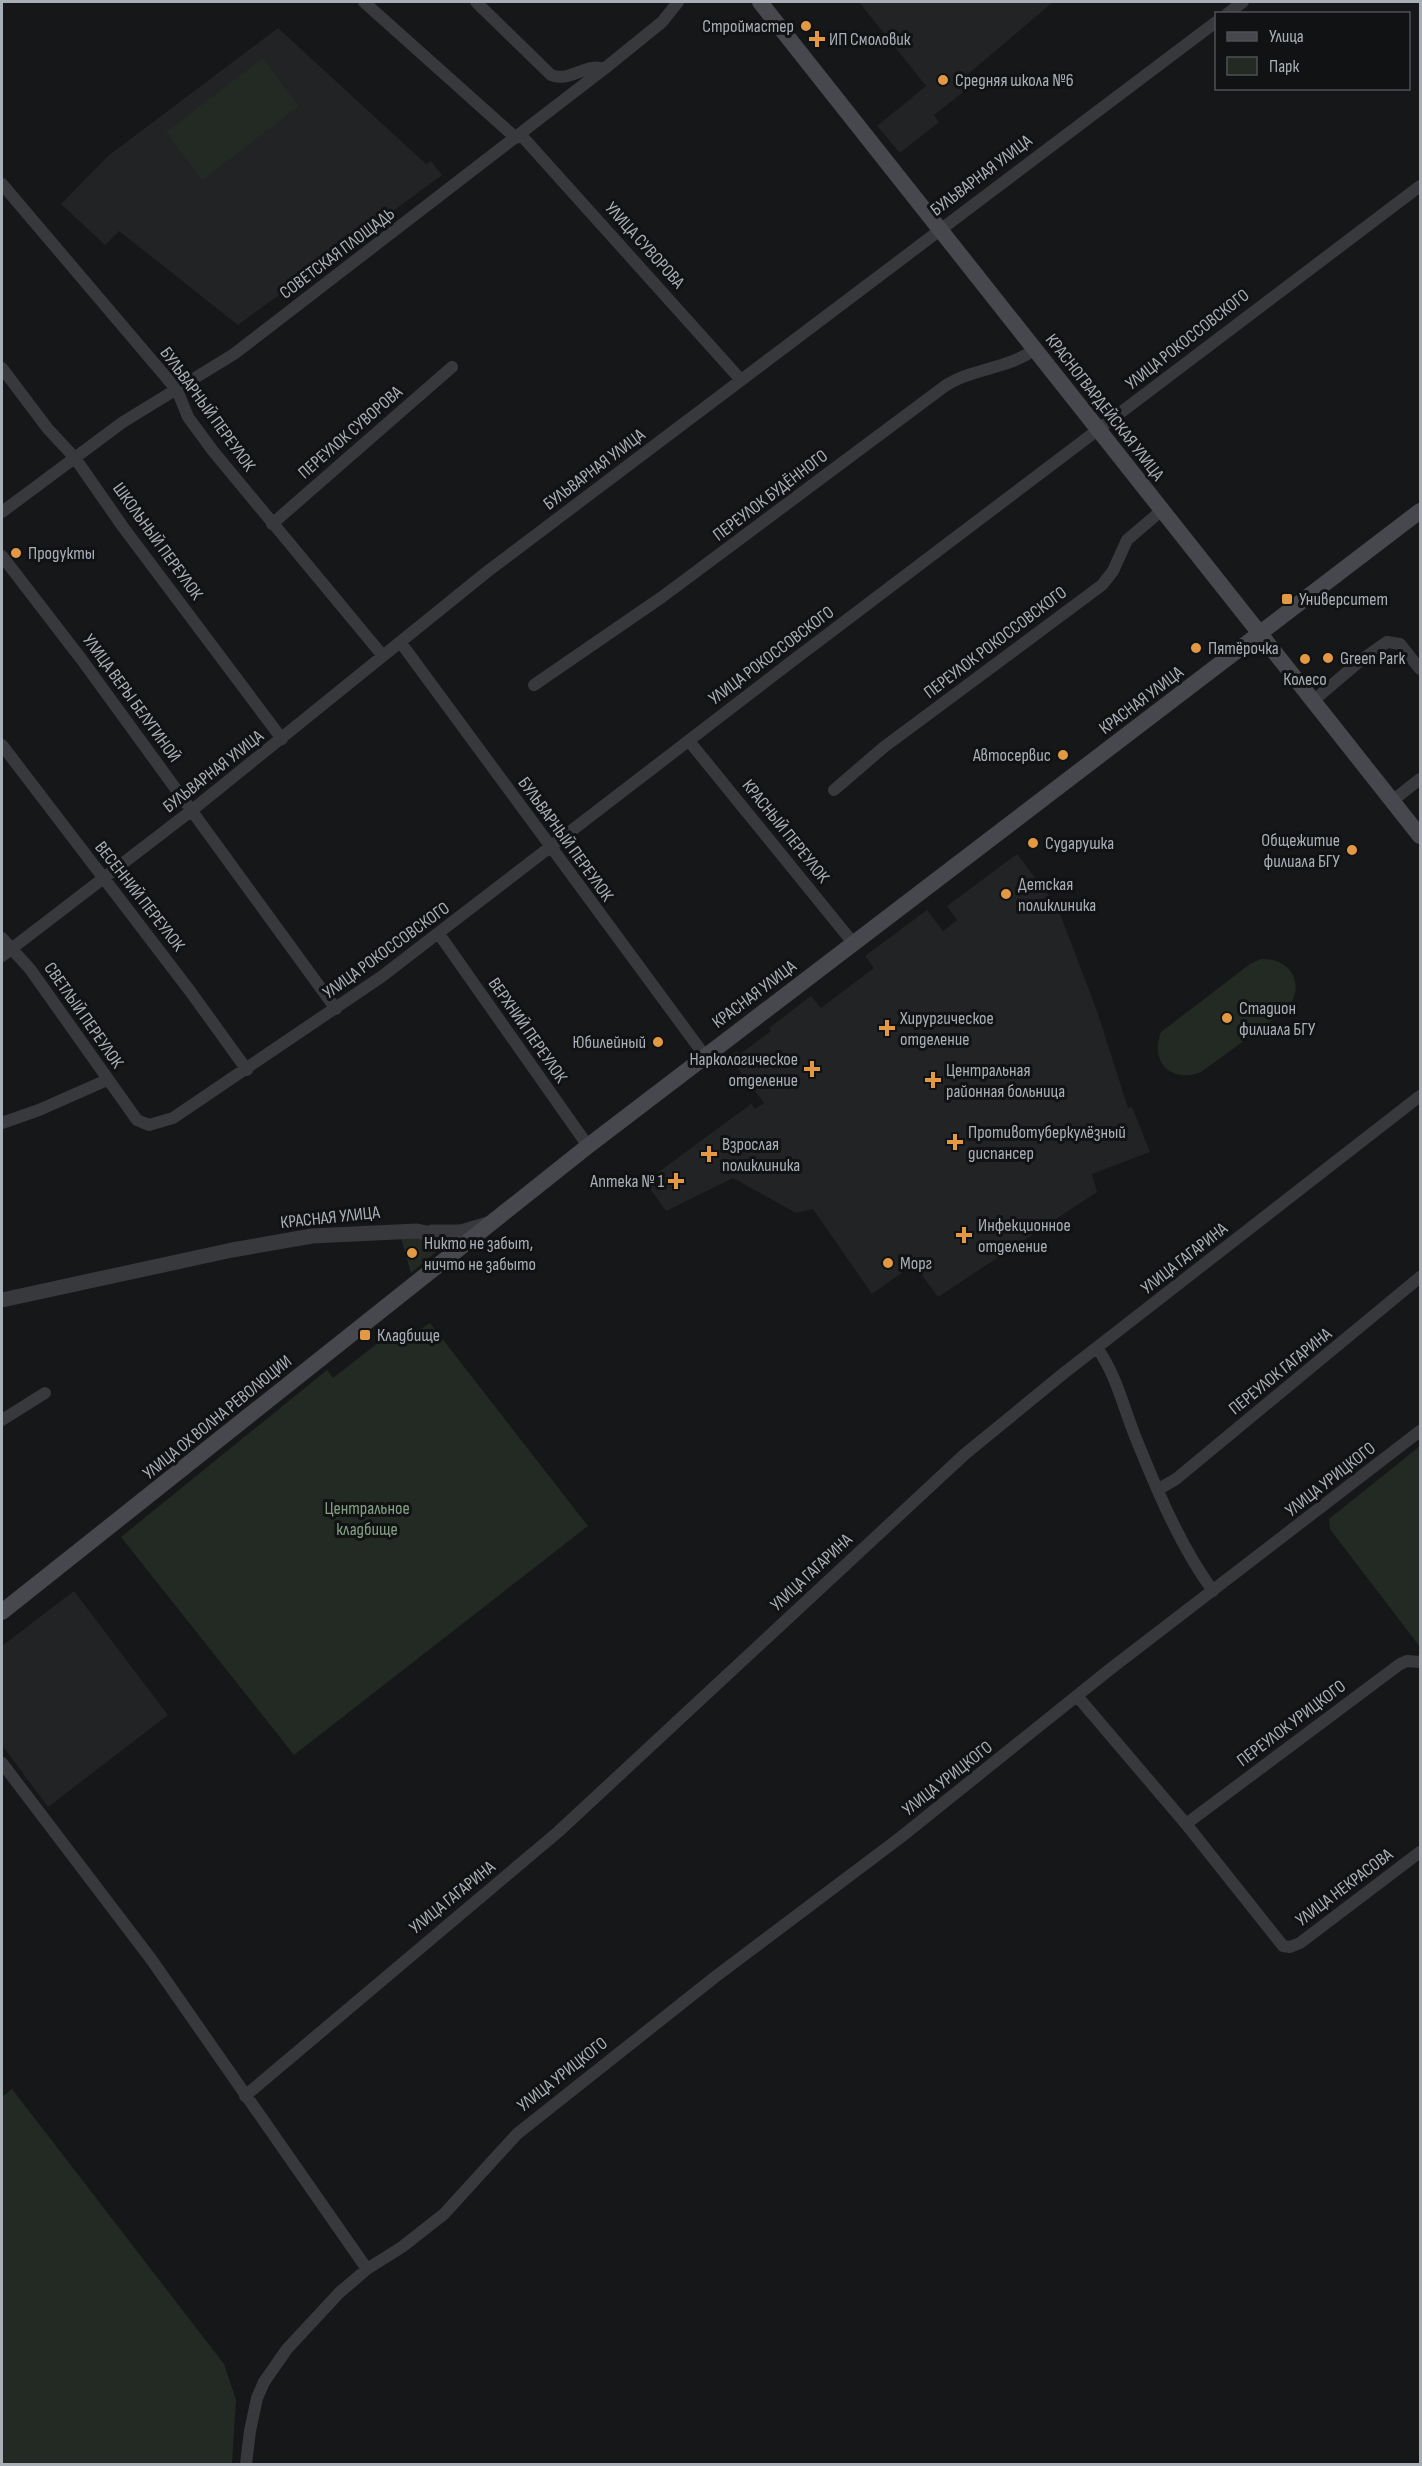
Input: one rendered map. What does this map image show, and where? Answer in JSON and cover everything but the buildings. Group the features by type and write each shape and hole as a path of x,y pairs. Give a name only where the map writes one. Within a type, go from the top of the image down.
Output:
{"main road":[{"name":"КРАСНОГВАРДЕЙСКАЯ УЛИЦА","path":"760,2 1420,836"},
{"name":"КРАСНАЯ УЛИЦА","path":"455,1250 705,1056 1420,511"},
{"name":"УЛИЦА ОХ ВОЛНА РЕВОЛЮЦИИ","path":"2,1612 179,1473 455,1250"}],"street":[{"name":"УЛИЦА СУВОРОВА","path":"364,2 519,137 741,380"},
{"path":"476,2 551,75 563,78 593,67 604,69"},
{"path":"665,18 671,2"},
{"name":"СОВЕТСКАЯ ПЛОЩАДЬ","path":"2,512 123,422 234,354 519,137 665,18 678,2"},
{"path":"665,18 689,2"},
{"path":"1230,12 1243,2"},
{"name":"БУЛЬВАРНАЯ УЛИЦА","path":"2,956 282,739 488,571 1215,22"},
{"name":"БУЛЬВАРНЫЙ ПЕРЕУЛОК","path":"2,184 177,390 188,417 272,524 383,656"},
{"name":"УЛИЦА РОКОССОВСКОГО","path":"133,1116 145,1124 165,1122 183,1113 336,1009 439,934 783,667 1098,430 1348,237 1420,186"},
{"name":"ПЕРЕУЛОК БУДЁННОГО","path":"534,685 662,597 945,386 966,374 1023,357 1035,349"},
{"name":"ПЕРЕУЛОК СУВОРОВА","path":"272,524 452,367"},
{"name":"ШКОЛЬНЫЙ ПЕРЕУЛОК","path":"2,368 48,429 75,458 123,527 282,739"},
{"name":"ПЕРЕУЛОК РОКОССОВСКОГО","path":"834,790 884,747 1102,585 1113,571 1127,540 1161,511"},
{"name":"УЛИЦА ВЕРЫ БЕЛУГИНОЙ","path":"2,556 82,660 336,1009"},
{"path":"1313,701 1360,661 1391,641 1400,644 1420,669"},
{"name":"БУЛЬВАРНЫЙ ПЕРЕУЛОК","path":"401,643 550,849 705,1056"},
{"name":"КРАСНЫЙ ПЕРЕУЛОК","path":"689,741 854,944"},
{"name":"ВЕСЕННИЙ ПЕРЕУЛОК","path":"2,745 190,990 247,1070"},
{"path":"1392,801 1420,779"},
{"name":"ВЕРХНИЙ ПЕРЕУЛОК","path":"439,934 588,1146"},
{"name":"СВЕТЛЫЙ ПЕРЕУЛОК","path":"2,938 12,948 133,1116"},
{"path":"2,1123 39,1110 107,1080"},
{"name":"УЛИЦА ГАГАРИНА","path":"245,2096 543,1845 935,1480 1097,1348 1420,1096"},
{"path":"417,1231 461,1232 488,1224"},
{"name":"КРАСНАЯ УЛИЦА","path":"2,1300 291,1240 354,1233 417,1231 436,1235 455,1250"},
{"name":"ПЕРЕУЛОК ГАГАРИНА","path":"1159,1490 1176,1479 1313,1368 1420,1277"},
{"path":"1097,1348 1109,1366 1159,1490 1196,1566 1214,1591"},
{"path":"2,1420 45,1393"},
{"name":"УЛИЦА УРИЦКОГО","path":"246,2464 252,2418 264,2382 308,2326 367,2269 438,2220 526,2125 715,1977 901,1837 1077,1696 1420,1431"},
{"name":"ПЕРЕУЛОК УРИЦКОГО","path":"1186,1824 1400,1664 1407,1661 1420,1662"},
{"path":"1077,1696 1186,1824"},
{"path":"2,1763 151,1959 367,2269"},
{"name":"УЛИЦА НЕКРАСОВА","path":"1186,1824 1276,1940 1287,1947 1300,1943 1420,1852"}],"shaded area":[{"name":"Средняя школа №6","path":"859,2 1053,2 967,75 962,93 934,115 939,122 900,153 877,126 926,86"},
{"path":"278,28 426,164 431,161 442,175 238,325 119,231 105,245 61,204 108,156"},
{"name":"Центральная районная больница","path":"1017,854 1057,906 1097,1011 1128,1108 1132,1107 1150,1152 1092,1174 1097,1192 938,1297 914,1264 872,1294 813,1209 796,1213 733,1178 666,1211 645,1182 751,1104 755,1109 764,1103 729,1057 737,1051 740,1054 771,1031 769,1028 811,996 821,1008 874,968 865,956 927,910 943,931 957,920 947,906"},
{"path":"74,1591 168,1715 48,1807 2,1745 2,1646"}],"green space":[{"path":"263,58 299,106 202,180 166,132"},
{"name":"Стадион филиала БГУ","path":"1261,959 1281,963 1293,976 1296,984 1295,993 1285,1011 1201,1072 1190,1075 1172,1073 1161,1061 1158,1053 1161,1032 1250,964"},
{"path":"401,1238 427,1240 435,1246 437,1251 411,1273"},
{"name":"Центральное кладбище","path":"430,1323 588,1526 294,1755 121,1537 327,1370 333,1378 397,1328 406,1339"},
{"path":"1420,1446 1420,1647 1330,1529 1329,1519"},
{"path":"12,2089 224,2364 236,2400 232,2464 2,2464 2,2097"}],"place":[{"name":"Строймастер","path":"806,26"},
{"name":"ИП Смоловик","path":"817,39"},
{"name":"Средняя школа №6","path":"943,80"},
{"name":"Продукты","path":"16,553"},
{"name":"Университет","path":"1287,599"},
{"name":"Пятёрочка","path":"1196,648"},
{"name":"Green Park","path":"1328,658"},
{"name":"Колесо","path":"1305,659"},
{"name":"Автосервис","path":"1063,755"},
{"name":"Сударушка","path":"1033,843"},
{"name":"Общежитие филиала БГУ","path":"1352,850"},
{"name":"Детская поликлиника","path":"1006,894"},
{"name":"Стадион филиала БГУ","path":"1227,1018"},
{"name":"Хирургическое отделение","path":"887,1028"},
{"name":"Юбилейный","path":"658,1042"},
{"name":"Наркологическое отделение","path":"812,1069"},
{"name":"Центральная районная больница","path":"933,1080"},
{"name":"Противотуберкулёзный диспансер","path":"955,1142"},
{"name":"Взрослая поликлиника","path":"709,1154"},
{"name":"Аптека № 1","path":"676,1181"},
{"name":"Инфекционное отделение","path":"964,1235"},
{"name":"Никто не забыт, ничто не забыто","path":"412,1253"},
{"name":"Морг","path":"888,1263"},
{"name":"Кладбище","path":"365,1335"}]}
